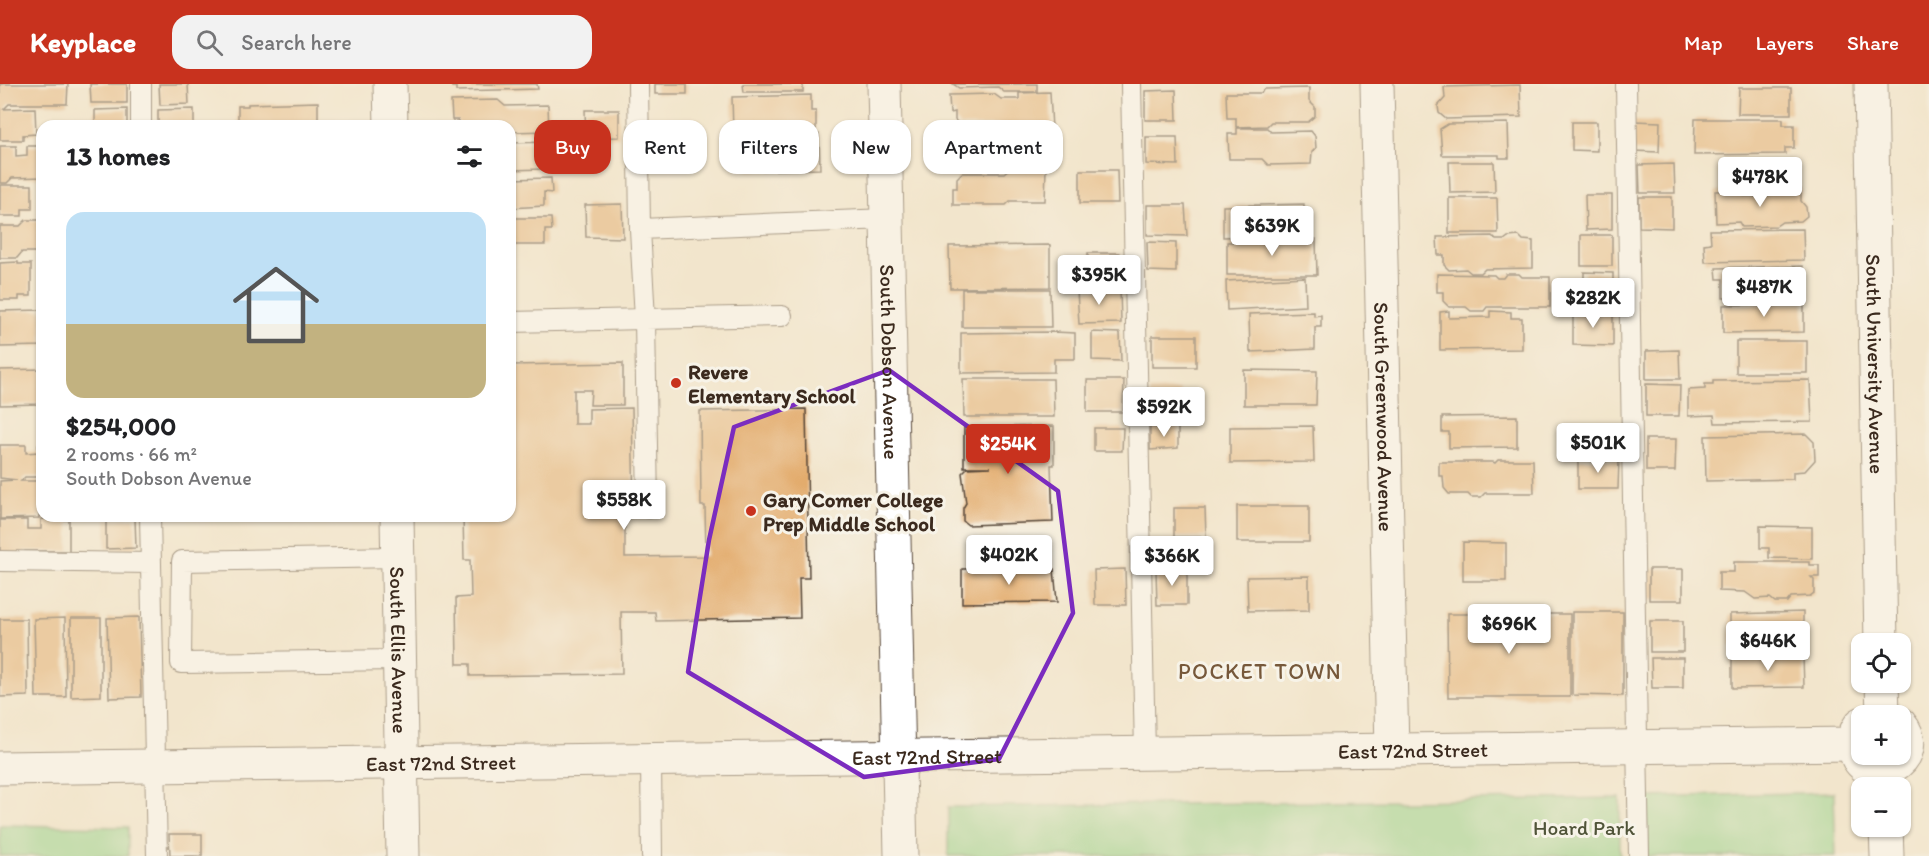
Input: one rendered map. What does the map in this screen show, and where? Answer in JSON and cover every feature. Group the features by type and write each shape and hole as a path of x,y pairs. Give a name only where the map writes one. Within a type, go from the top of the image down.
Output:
{"street":[{"path":"390,84 391,120"},
{"name":"South Dobson Avenue","path":"884,84 901,856"},
{"name":"South Greenwood Avenue","path":"1377,84 1392,750"},
{"name":"South University Avenue","path":"1871,84 1881,633"},
{"name":"South Ellis Avenue","path":"398,522 403,856"},
{"name":"East 72nd Street","path":"0,768 1637,746 1851,734"},
{"path":"1887,777 1905,757 1913,736"},
{"path":"1866,765 1877,770 1883,777"},
{"path":"1886,837 1887,856"}],"lane":[{"path":"141,84 141,120"},
{"path":"638,84 648,508"},
{"path":"1131,84 1145,753"},
{"path":"1626,84 1639,856"},
{"path":"640,229 887,219"},
{"path":"516,322 782,316"},
{"path":"150,522 157,856"},
{"path":"398,557 182,561 181,663 400,660"},
{"path":"0,561 151,563"},
{"path":"651,759 652,856"}],"highlighted area":[{"path":"889,370 1058,491 1073,613 999,759 864,777 688,672 709,540 734,427"}],"green space":[{"path":"1834,792 1836,856 1647,856 1646,797"},
{"name":"Hoard Park","path":"1620,798 1620,856 948,856 948,807"},
{"path":"0,825 128,827 128,856 0,856"}],"building":[{"path":"0,84 68,84 67,104 9,104 4,109 35,108 36,134 23,135 23,140 0,140"},
{"path":"90,84 127,84 127,103 91,103"},
{"path":"159,84 188,84 189,104 160,105"},
{"path":"452,84 537,84 538,89 456,91 456,87 452,87"},
{"path":"655,84 687,84 687,94 655,94"},
{"path":"743,84 803,84 803,92 744,92"},
{"path":"953,84 1037,84 1037,92 1004,92 998,87 959,88"},
{"path":"1520,85 1521,117 1446,119 1439,113 1438,106 1445,98 1444,87"},
{"path":"1309,88 1309,101 1315,107 1315,116 1308,122 1271,122 1267,126 1236,127 1236,118 1227,118 1226,93 1261,93 1265,89"},
{"path":"1739,88 1791,88 1791,114 1738,114"},
{"path":"1176,90 1177,120 1145,120 1145,91"},
{"path":"1050,92 1052,120 955,120 955,112 950,113 949,95 994,94 1001,99 1019,99 1019,93"},
{"path":"811,95 811,111 816,111 816,120 733,120 732,97"},
{"path":"498,100 505,106 548,105 549,120 534,120 534,131 516,132 516,120 452,120 451,101"},
{"path":"318,102 318,120 238,120 238,106 248,106 248,104"},
{"path":"127,109 127,120 95,120 95,110"},
{"path":"194,109 194,120 158,120 158,110"},
{"path":"585,110 619,110 619,137 611,137 611,120 585,120"},
{"path":"1695,119 1783,119 1783,125 1794,125 1794,148 1785,148 1785,154 1694,155"},
{"path":"1634,121 1660,122 1659,152 1633,151"},
{"path":"1572,122 1597,122 1597,151 1572,150"},
{"path":"1508,123 1509,158 1499,158 1499,155 1442,155 1440,129 1448,124"},
{"path":"1237,128 1267,128 1271,132 1311,131 1315,136 1316,148 1312,152 1311,164 1268,165 1262,159 1229,159 1228,134 1237,134"},
{"path":"1146,137 1177,137 1178,165 1146,164"},
{"path":"534,142 534,169 516,170 516,143"},
{"path":"0,146 16,146 16,156 27,155 27,146 36,146 36,177 12,178 7,183 0,183"},
{"path":"1449,162 1494,162 1495,192 1450,193"},
{"path":"1674,164 1675,193 1640,193 1639,165"},
{"path":"1080,170 1117,170 1118,203 1080,203"},
{"path":"961,174 1046,174 1045,201 1010,201 1006,205 953,205 953,188 957,188 957,178"},
{"path":"551,178 552,193 544,192 544,206 516,208 516,179"},
{"path":"0,185 32,185 32,209 22,209 22,216 0,216"},
{"path":"1801,189 1801,201 1806,207 1807,216 1801,221 1782,222 1776,226 1742,227 1739,222 1716,223 1715,191 1738,190 1744,196 1759,196 1765,190"},
{"path":"1585,195 1612,195 1612,229 1586,230"},
{"path":"1639,197 1672,197 1672,228 1639,227"},
{"path":"1449,198 1497,198 1498,233 1449,233"},
{"path":"622,204 623,238 586,237 585,205"},
{"path":"1304,204 1304,235 1223,237 1223,206"},
{"path":"1147,205 1185,205 1187,236 1147,235"},
{"path":"516,218 551,218 552,230 545,230 545,245 516,245"},
{"path":"26,220 36,220 36,252 22,252 17,258 0,258 0,226 20,226"},
{"path":"1803,229 1804,260 1705,262 1704,244 1711,243 1710,230"},
{"path":"1581,235 1612,235 1612,266 1581,266"},
{"path":"1492,236 1496,240 1519,236 1523,240 1533,241 1533,268 1485,269 1481,273 1471,273 1466,269 1449,270 1444,265 1444,255 1438,255 1437,237"},
{"path":"1316,239 1317,275 1227,275 1227,242"},
{"path":"1147,242 1176,243 1176,272 1148,271"},
{"path":"1050,245 1050,287 950,288 949,246"},
{"path":"1088,253 1119,253 1120,285 1088,286"},
{"path":"18,262 18,264 31,264 31,296 19,296 19,300 0,300 0,263"},
{"path":"1803,266 1803,296 1723,298 1723,279 1717,279 1716,268"},
{"path":"1584,272 1613,273 1613,302 1584,302"},
{"path":"1437,274 1494,275 1497,278 1503,278 1506,274 1519,274 1522,277 1550,277 1550,307 1487,307 1484,311 1471,311 1466,307 1449,307 1443,301 1443,292 1437,292"},
{"path":"1305,277 1306,306 1227,310 1226,281"},
{"path":"962,289 1050,289 1051,327 962,327"},
{"path":"1120,289 1121,323 1079,324 1077,290"},
{"path":"1804,303 1804,332 1723,333 1723,305"},
{"path":"36,310 36,346 0,347 0,311"},
{"path":"1449,311 1449,318 1490,317 1490,311 1511,312 1511,318 1522,318 1522,349 1440,350 1440,312"},
{"path":"1314,312 1314,316 1321,315 1321,327 1315,327 1315,349 1250,352 1249,314"},
{"path":"1573,313 1613,314 1613,346 1573,345"},
{"path":"1092,332 1120,333 1121,361 1092,360"},
{"path":"961,333 1075,333 1075,359 1054,359 1054,372 961,373"},
{"path":"1152,336 1196,336 1196,367 1152,367"},
{"path":"1736,341 1807,341 1807,373 1736,373"},
{"path":"1679,350 1680,379 1646,379 1646,351"},
{"path":"623,363 623,405 590,405 591,390 574,390 574,424 589,424 589,409 632,408 634,511 625,511 625,557 706,556 705,506 701,506 700,411 806,409 809,578 799,578 800,618 656,621 655,612 621,612 622,674 470,676 470,664 457,664 456,598 471,597 470,560 464,560 463,522 516,522 516,365"},
{"path":"36,369 36,404 0,405 0,370"},
{"path":"1244,370 1317,371 1316,405 1244,405"},
{"path":"963,379 1053,379 1054,417 964,417"},
{"path":"1087,380 1124,380 1123,412 1087,412"},
{"path":"1810,380 1812,422 1715,423 1714,415 1688,416 1688,390 1705,389 1705,384 1713,384 1713,381"},
{"path":"1646,384 1680,385 1679,416 1646,416"},
{"path":"1180,390 1180,425 1150,426 1150,391"},
{"path":"1517,416 1517,447 1449,448 1449,432 1442,432 1442,417"},
{"path":"1054,426 1054,465 1051,465 1053,522 968,525 963,521 963,508 966,503 962,473 967,468 991,467 964,467 964,427"},
{"path":"1313,426 1314,462 1230,463 1230,427"},
{"path":"1150,427 1178,427 1178,448 1150,450"},
{"path":"1094,428 1123,428 1122,451 1094,451"},
{"path":"1806,434 1814,442 1815,460 1805,471 1793,472 1793,479 1706,481 1705,436"},
{"path":"1646,439 1676,439 1675,471 1646,471"},
{"path":"0,445 26,445 26,453 36,452 36,477 25,477 21,481 36,481 36,518 0,519 0,481 17,480 0,478"},
{"path":"1578,459 1619,459 1618,489 1578,489"},
{"path":"1498,460 1533,460 1534,493 1485,493 1481,497 1449,494 1444,488 1443,476 1439,476 1439,462 1495,463"},
{"path":"1237,506 1309,506 1309,542 1237,542"},
{"path":"1174,508 1205,508 1206,537 1174,537"},
{"path":"0,520 27,520 27,529 41,529 41,522 69,522 69,551 25,551 22,555 0,552"},
{"path":"106,522 135,522 136,548 106,549"},
{"path":"1760,526 1812,527 1812,559 1769,558 1769,548 1760,548"},
{"path":"1463,542 1506,543 1506,581 1463,581"},
{"path":"1734,562 1809,562 1809,565 1819,565 1819,577 1811,577 1814,580 1814,593 1810,596 1791,597 1787,602 1775,602 1770,598 1755,599 1745,592 1719,591 1719,572 1734,572"},
{"path":"962,569 1054,569 1057,602 962,603"},
{"path":"1125,569 1126,605 1095,605 1094,570"},
{"path":"1649,569 1683,569 1683,600 1649,600"},
{"path":"1156,570 1187,570 1187,605 1157,605"},
{"path":"1309,576 1309,610 1248,611 1247,577"},
{"path":"1572,612 1623,612 1623,696 1572,695"},
{"path":"1803,612 1803,644 1730,646 1730,614"},
{"path":"1447,614 1570,614 1570,697 1448,697"},
{"path":"139,617 141,697 109,698 107,618"},
{"path":"65,618 66,697 36,697 34,619"},
{"path":"71,618 101,618 101,696 71,697"},
{"path":"0,619 27,619 28,696 0,697"},
{"path":"1650,621 1683,621 1683,652 1650,652"},
{"path":"1803,656 1804,687 1732,688 1732,657"},
{"path":"1651,658 1683,658 1683,688 1652,688"},
{"path":"169,834 202,834 202,856 170,856"}],"place":[{"name":"Revere Elementary School","path":"676,383"},
{"name":"Gary Comer College Prep Middle School","path":"751,511"}],"district":[{"name":"POCKET TOWN","path":"1260,671"}]}
